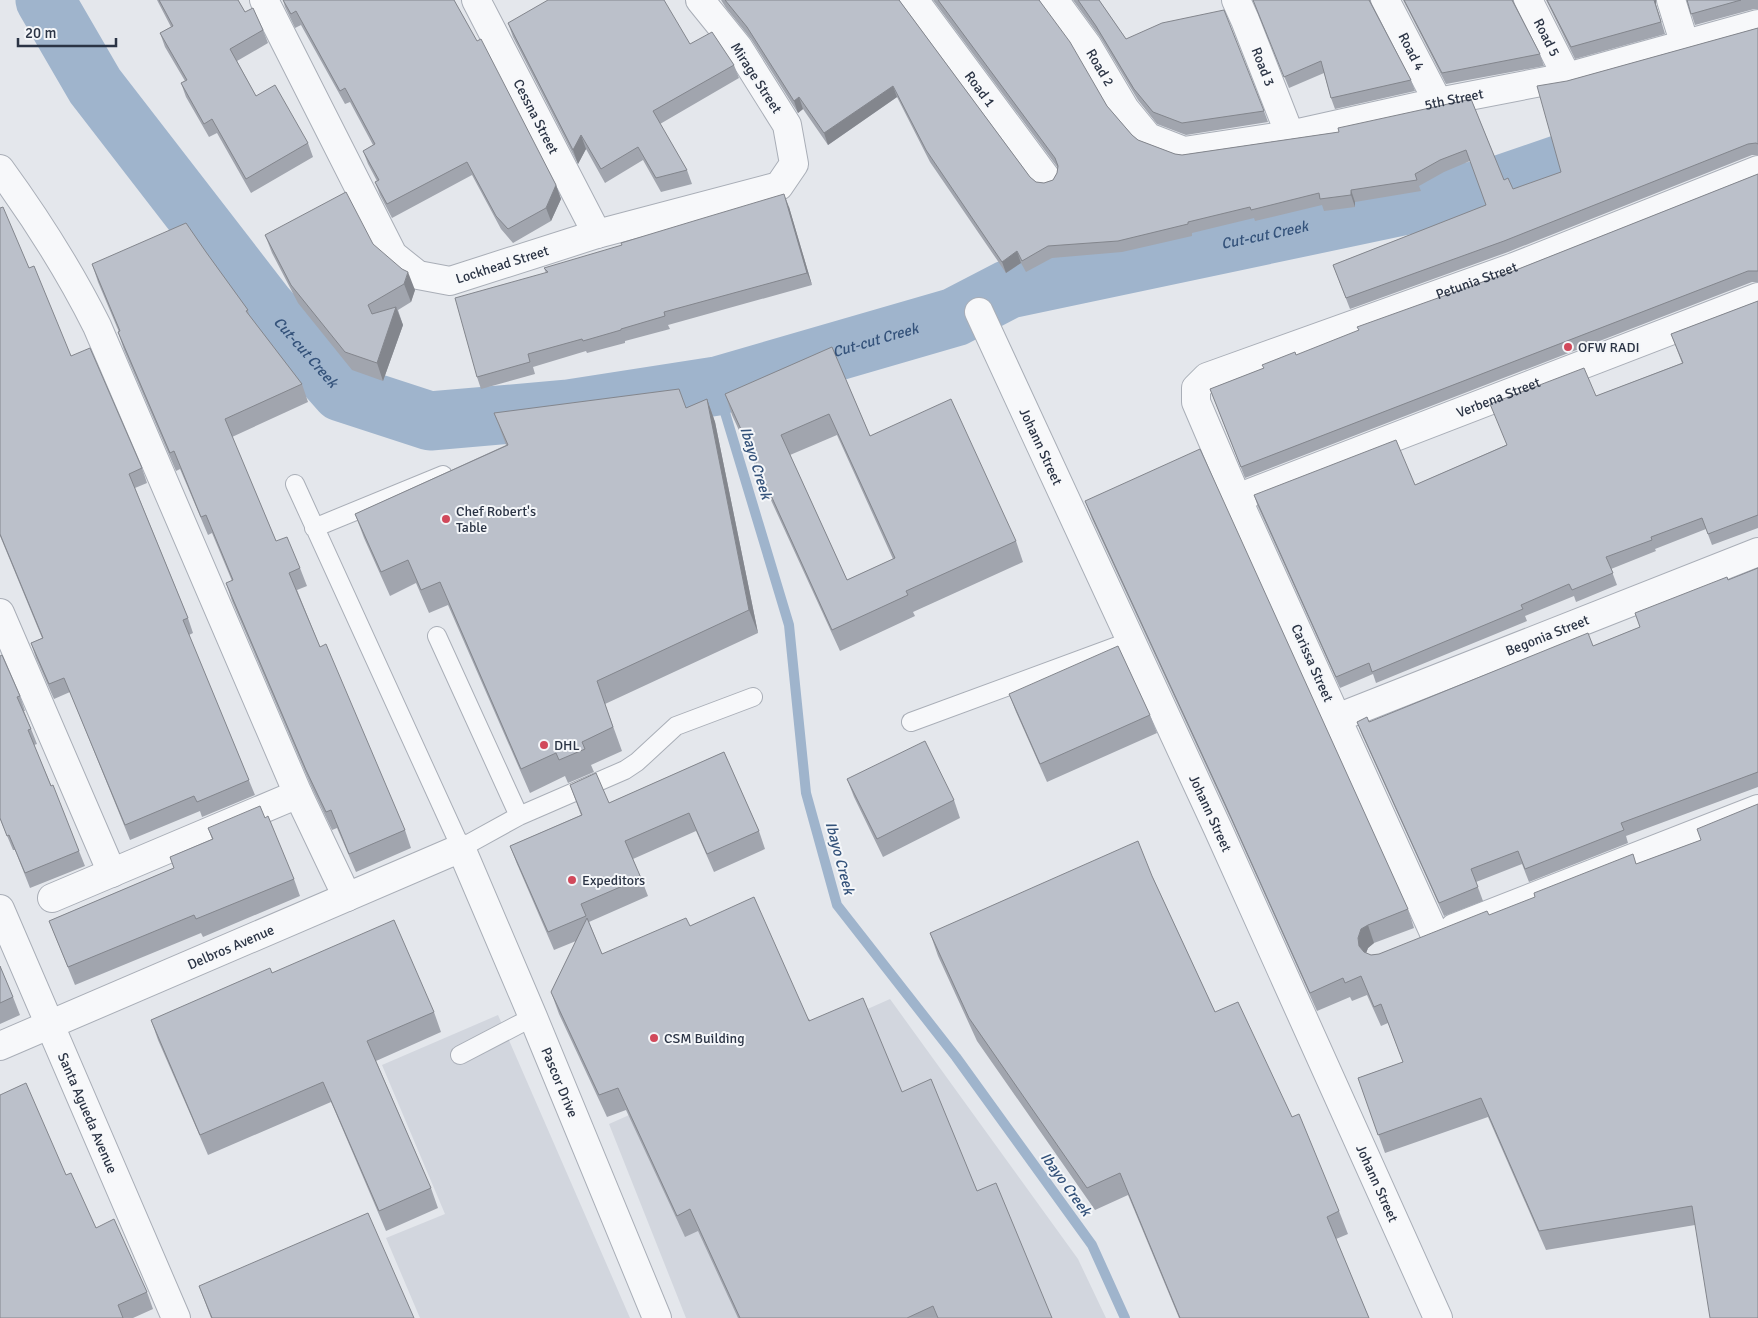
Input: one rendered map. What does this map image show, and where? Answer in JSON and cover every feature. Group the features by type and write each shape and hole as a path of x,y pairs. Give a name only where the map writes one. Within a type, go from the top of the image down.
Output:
{"street":[{"name":"Lockhead Street","path":"264,0 393,255 418,275 450,281 597,234 779,186 794,164"},
{"name":"Cessna Street","path":"476,0 597,234"},
{"name":"Mirage Street","path":"700,0 738,47 787,125 794,164"},
{"name":"Road 1","path":"914,0 1047,179"},
{"name":"Road 2","path":"1054,0 1087,45 1125,109 1148,137"},
{"name":"Road 3","path":"1236,0 1246,20 1290,135"},
{"name":"Road 4","path":"1385,0 1438,102"},
{"name":"Road 5","path":"1528,0 1567,77"},
{"path":"1670,0 1685,45"},
{"name":"5th Street","path":"1148,137 1184,151 1290,135 1438,102 1567,77 1758,24"},
{"name":"Petunia Street","path":"1196,388 1208,377 1514,267 1758,170"},
{"path":"5,185 78,288 97,326 298,794 347,897"},
{"name":"Verbena Street","path":"1237,498 1758,297"},
{"name":"Johann Street","path":"979,312 1218,829 1438,1318"},
{"name":"Carissa Street","path":"1196,388 1196,402 1237,498 1337,718 1426,939 1758,809"},
{"name":"Begonia Street","path":"1337,718 1758,552"},
{"path":"0,613 112,873"},
{"path":"52,898 298,794"},
{"name":"Delbros Avenue","path":"0,1046 461,848"},
{"name":"Pascor Drive","path":"461,848 657,1318"},
{"name":"Santa Agueda Avenue","path":"0,909 176,1318"}],"lane":[{"path":"314,528 462,468"},
{"path":"295,484 461,848 519,816 625,770 637,762 676,726 753,697"},
{"path":"437,636 519,816"},
{"path":"912,722 1131,641"},
{"path":"460,1055 533,1017"}],"shaded area":[{"path":"890,999 1078,1259 1106,1318 686,1318 609,1124"},
{"path":"498,1015 630,1318 420,1318 386,1238 445,1214 382,1065"}],"building":[{"path":"159,0 238,0 245,12 253,8 263,30 230,49 256,96 275,85 308,143 246,179 212,119 204,124 181,83 187,80 160,33 173,26"},
{"path":"283,0 454,0 477,41 481,39 556,185 546,208 508,229 496,216 467,162 387,204 375,182 379,180 363,151 375,144 345,88 340,91 296,11 291,14"},
{"path":"548,0 664,0 690,44 712,32 734,65 653,111 687,170 656,178 638,147 601,169 581,135 573,150 508,23"},
{"path":"725,0 899,0 1030,177 1036,182 1044,183 1053,180 1058,166 1055,158 938,0 1039,0 1070,42 1107,106 1132,135 1138,140 1175,154 1182,155 1339,132 1338,128 1471,99 1504,180 1508,178 1513,189 1561,172 1537,86 1567,81 1758,28 1758,144 1748,144 1504,241 1346,298 1333,265 1486,205 1466,150 1440,160 1415,174 1417,180 1351,190 1351,195 1320,199 1319,193 1251,210 1250,207 1118,241 1048,246 1022,261 1017,251 1002,262 926,150 893,86 824,133 799,97 794,101 747,27"},
{"path":"1078,0 1099,0 1126,39 1162,23 1224,10 1264,111 1182,123 1153,112 1134,89"},
{"path":"1253,0 1369,0 1411,80 1331,98 1321,61 1284,77"},
{"path":"1404,0 1512,0 1540,54 1442,73"},
{"path":"1547,0 1654,0 1661,22 1571,47"},
{"path":"1687,0 1741,0 1691,14"},
{"path":"1758,174 1758,271 1748,271 1241,467 1210,389 1264,368 1262,365 1295,352 1296,355 1359,330 1357,327 1516,270"},
{"path":"346,192 373,244 408,272 404,284 368,305 372,314 396,307 377,363 345,352 291,285 265,235"},
{"path":"784,194 807,273 664,312 665,316 621,330 528,354 530,362 477,377 455,298 548,272 544,268"},
{"path":"3,207 29,268 34,266 71,356 90,348 142,468 129,474 188,618 183,620 249,780 197,802 194,796 125,825 64,678 49,684 31,643 43,638 0,534 0,208"},
{"path":"186,223 248,310 246,311 302,384 225,419 276,541 287,537 300,568 289,573 320,647 326,644 405,830 349,854 331,810 326,812 306,770 226,583 233,580 206,515 201,517 174,451 170,453 118,332 120,331 92,264"},
{"path":"1758,301 1758,515 1708,534 1702,518 1651,537 1652,540 1606,557 1613,573 1572,590 1569,584 1521,605 1523,609 1372,672 1369,663 1336,677 1254,495 1396,440 1415,485 1507,445 1490,404 1584,368 1596,396 1683,363 1671,334"},
{"path":"832,347 870,436 951,399 1016,541 906,591 908,595 832,630 725,394","holes":["829,414 895,558 847,580 781,435"]},
{"path":"679,389 686,408 707,399 749,610 597,681 613,727 582,742 585,749 559,760 556,753 521,769 440,582 421,590 408,560 381,572 355,514 508,445 494,413"},
{"path":"1200,449 1408,909 1361,929 1358,938 1359,946 1364,952 1371,955 1379,954 1487,911 1489,915 1535,897 1534,893 1633,854 1636,864 1701,840 1697,829 1758,804 1758,1318 1710,1318 1692,1206 1539,1231 1481,1098 1378,1135 1358,1078 1403,1062 1381,1004 1374,1007 1361,976 1345,983 1343,978 1310,993 1085,501"},
{"path":"1758,568 1758,772 1621,823 1624,830 1525,869 1518,851 1471,869 1478,887 1439,903 1357,722 1367,717 1369,722 1588,633 1593,646 1640,627 1635,613 1727,577 1728,580"},
{"path":"1118,646 1150,715 1040,764 1009,694"},
{"path":"2,655 20,696 17,697 31,729 28,730 51,786 53,785 79,851 25,873 0,818 0,656"},
{"path":"925,741 954,800 877,839 847,779"},
{"path":"724,752 759,831 707,854 689,813 625,841 641,878 581,904 586,916 548,932 510,846 582,815 570,785 596,773 609,803"},
{"path":"260,806 265,818 268,816 294,879 196,919 194,915 68,967 49,921 174,868 170,857 213,839 208,828"},
{"path":"1138,841 1152,876 1215,1012 1238,1002 1292,1117 1299,1114 1339,1211 1327,1217 1369,1318 1180,1318 1120,1173 1087,1188 969,1018 930,933"},
{"path":"754,897 809,1021 863,998 902,1092 931,1079 977,1191 996,1183 1052,1318 938,1318 933,1306 907,1318 740,1318 690,1209 677,1216 618,1088 599,1095 551,992 587,918 602,954 686,918 690,926"},
{"path":"394,920 434,1012 367,1041 431,1188 379,1211 323,1082 200,1135 151,1020 270,968 272,973"},
{"path":"0,966 13,997 0,1003"},
{"path":"26,1083 66,1175 71,1173 96,1228 114,1219 147,1292 118,1305 123,1318 0,1318 0,1095"},
{"path":"368,1213 414,1318 212,1318 199,1286"}],"waterway":[{"name":"Cut-cut Creek","path":"45,0 95,86 265,306 341,392 430,421 569,409 717,386 955,317 1009,289 1497,186 1758,96"},
{"name":"Ibayo Creek","path":"717,386 789,625 806,793 837,905 956,1057 1092,1245 1125,1318"}],"place":[{"name":"OFW RADI","path":"1568,347"},
{"name":"Chef Robert's Table","path":"446,519"},
{"name":"DHL","path":"544,745"},
{"name":"Expeditors","path":"572,880"},
{"name":"CSM Building","path":"654,1038"}]}
